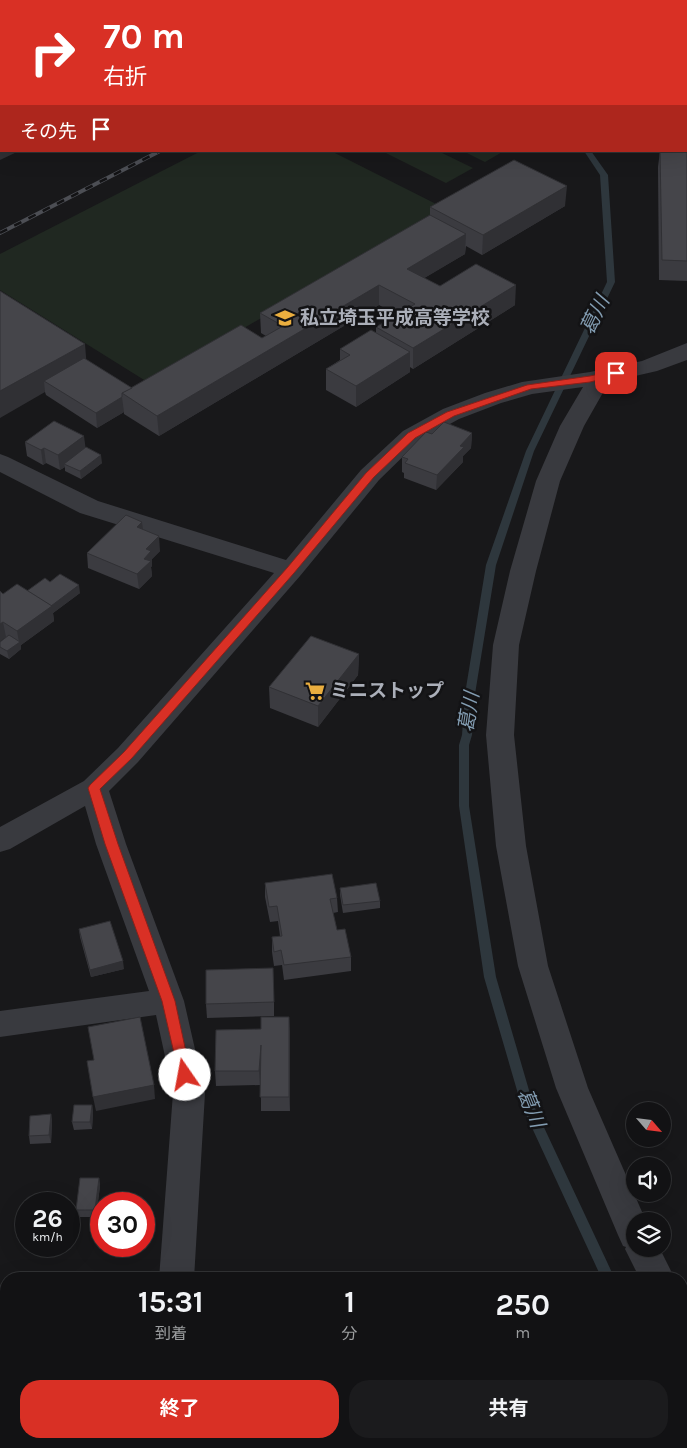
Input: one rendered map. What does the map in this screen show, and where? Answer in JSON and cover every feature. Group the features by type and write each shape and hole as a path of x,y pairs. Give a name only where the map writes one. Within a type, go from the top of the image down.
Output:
{"street":[{"path":"0,841 94,788 128,755 291,570 370,475 411,436 451,414 493,398 530,387 595,378 649,366 687,350"},
{"path":"595,378 548,481 506,645 500,735 511,846 533,966 572,1088 626,1214"},
{"path":"0,462 89,507 291,570"},
{"path":"94,788 168,1001 189,1094 176,1272"},
{"path":"0,1024 168,1001"},
{"path":"646,1257 654,1272"}],"shaded area":[{"path":"199,152 333,152 448,210 149,383 0,290 0,254"},
{"path":"384,152 440,152 473,168 446,183"},
{"path":"465,152 502,152 485,162"}],"building":[{"path":"660,152 687,152 687,261 662,260"},
{"path":"514,160 567,186 483,235 430,207"},
{"path":"430,215 466,234 407,269 440,286 476,264 516,285 413,348 376,327 415,304 379,285 157,416 122,393 241,325 262,338 283,326 260,313"},
{"path":"0,291 85,344 0,391"},
{"path":"371,330 410,352 356,386 326,369 350,355 340,349"},
{"path":"84,358 132,388 122,393 122,397 96,413 44,381"},
{"path":"54,421 84,436 58,455 44,448 41,450 25,442"},
{"path":"444,422 472,433 460,446 464,447 437,475 405,463 408,459 402,457 426,432 432,434"},
{"path":"86,447 101,455 80,471 64,464"},
{"path":"126,515 142,522 137,527 159,536 146,549 151,551 144,559 151,561 137,574 87,553"},
{"path":"60,574 79,585 51,606 27,591 45,578 50,582"},
{"path":"17,584 52,606 17,631 3,622 0,624 0,591 3,594"},
{"path":"9,635 20,642 7,651 0,647 0,642"},
{"path":"311,636 359,654 318,706 269,687"},
{"path":"332,874 337,898 330,899 337,930 345,929 351,957 284,965 281,950 274,952 272,937 282,936 277,906 269,907 265,883"},
{"path":"376,883 380,901 343,905 340,888"},
{"path":"110,921 123,961 90,970 79,929"},
{"path":"273,968 274,1002 206,1004 206,970"},
{"path":"140,1017 154,1085 93,1097 87,1061 94,1060 88,1027"},
{"path":"261,1017 289,1017 289,1097 260,1097 261,1045 259,1071 215,1071 216,1030 261,1029"},
{"path":"74,1105 92,1105 90,1122 72,1122"},
{"path":"51,1114 49,1135 29,1136 30,1116"},
{"path":"80,1178 99,1178 97,1192 90,1192 90,1210 80,1210 80,1192 78,1192"}],"waterway":[{"name":"葛川","path":"588,152 604,175 611,282 530,451 491,565 470,694 467,735 464,745 464,806 490,977 527,1104 606,1272"}],"railway":[{"path":"0,233 158,152"}],"place":[{"name":"私立埼玉平成高等学校","path":"285,318"},
{"name":"ミニストップ","path":"315,691"}],"route":[{"path":"185,1075 168,1001 94,788 128,755 291,570 370,475 411,436 451,414 493,398 530,387 590,379 616,373"}]}
